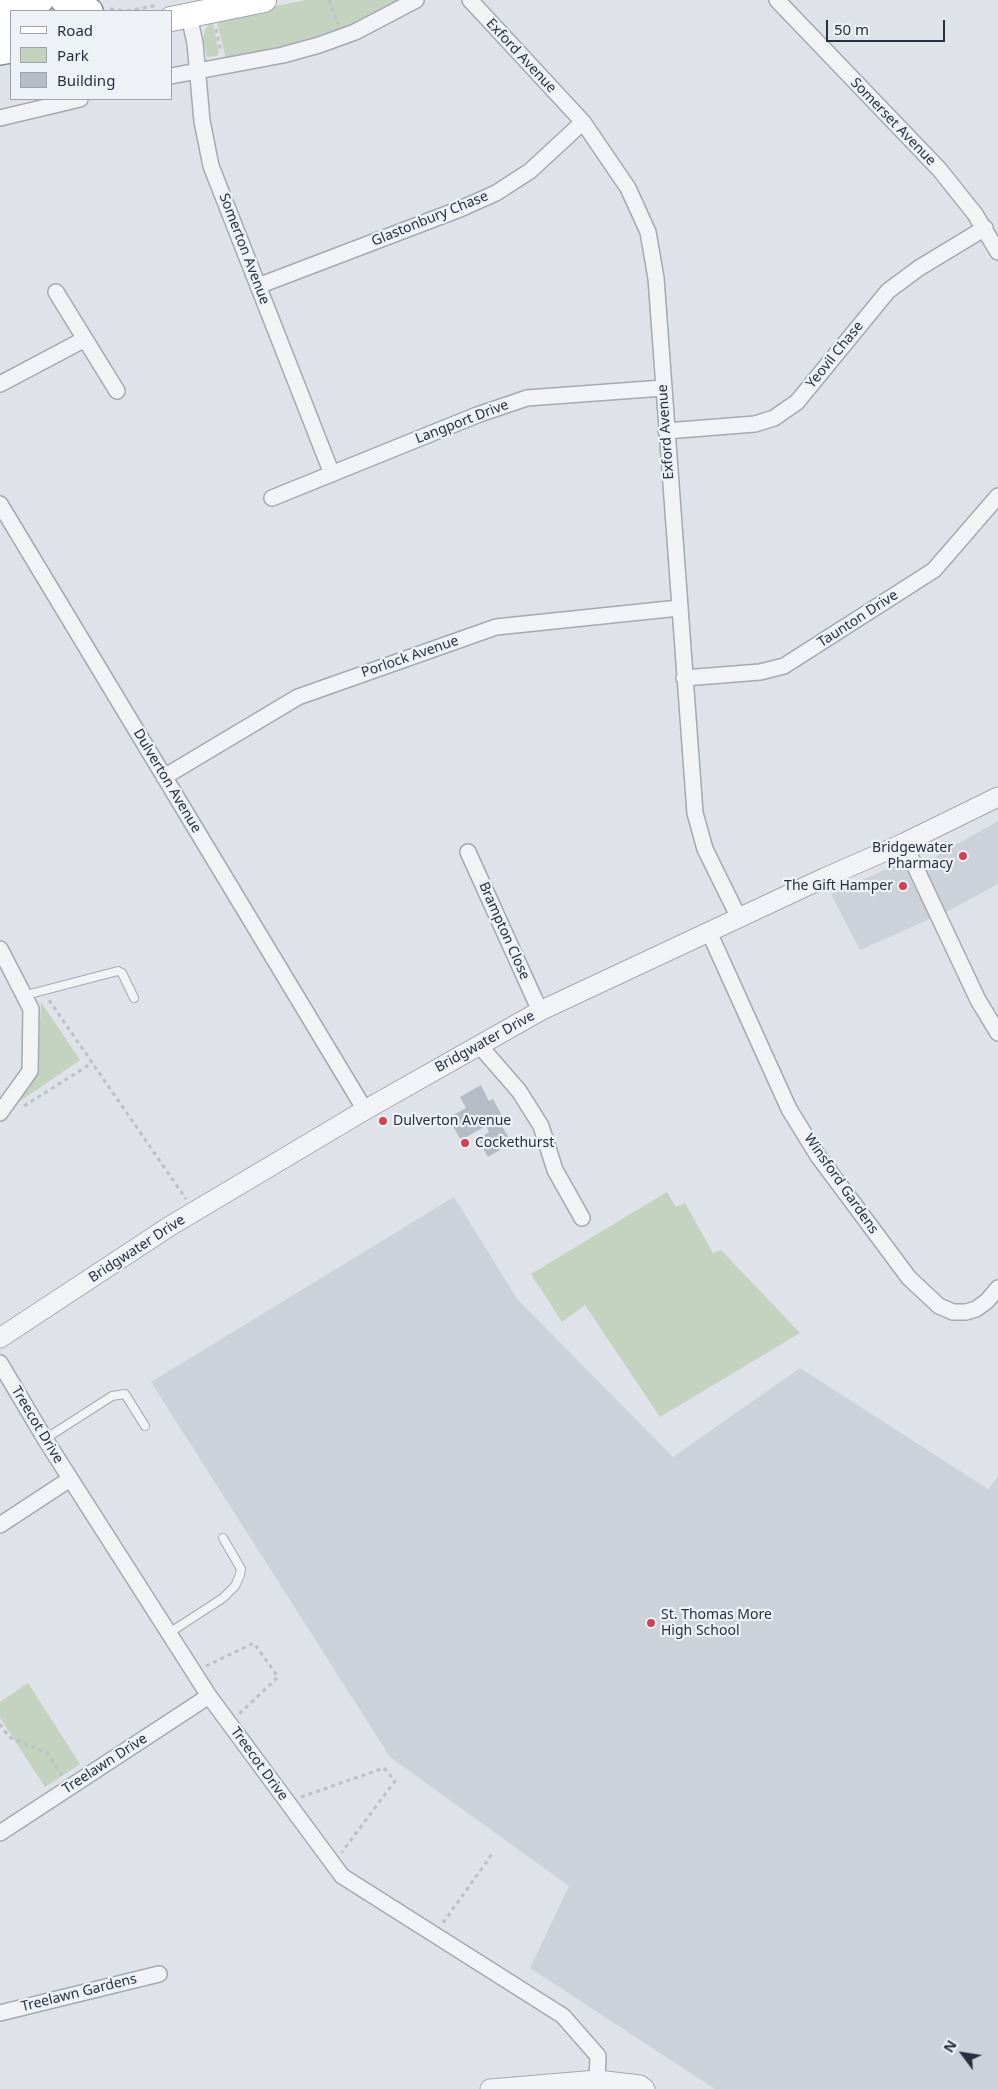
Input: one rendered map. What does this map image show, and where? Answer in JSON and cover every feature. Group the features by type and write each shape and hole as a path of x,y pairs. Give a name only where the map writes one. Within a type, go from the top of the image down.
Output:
{"highway":[{"path":"0,6 8,0"},
{"path":"26,10 41,0"},
{"path":"63,0 88,10"}],"main road":[{"path":"180,18 264,0"}],"street":[{"path":"172,76 283,55 343,36 416,0"},
{"name":"Exford Avenue","path":"470,0 583,122 628,188 648,232 656,278 694,813 705,849 738,918"},
{"name":"Somerset Avenue","path":"777,0 939,170 991,232 998,252"},
{"name":"Somerton Avenue","path":"180,18 198,70 202,121 211,166 332,474"},
{"path":"0,118 76,100"},
{"name":"Glastonbury Chase","path":"258,286 460,209 496,193 530,171 583,122"},
{"name":"Yeovil Chase","path":"666,431 755,424 774,418 797,402 888,291 919,268 991,232"},
{"path":"56,292 117,390"},
{"path":"0,384 85,339"},
{"name":"Langport Drive","path":"272,498 477,415 527,398 663,388"},
{"name":"Taunton Drive","path":"684,678 760,672 784,666 934,570 998,496"},
{"name":"Dulverton Avenue","path":"0,504 365,1110"},
{"name":"Porlock Avenue","path":"164,777 298,697 496,627 679,608"},
{"name":"Bridgwater Drive","path":"0,1338 194,1212 365,1110 540,1010 904,843 998,797"},
{"path":"904,843 978,1000 998,1033"},
{"name":"Brampton Close","path":"468,852 540,1010"},
{"name":"Winsford Gardens","path":"708,932 790,1109 818,1156 909,1278 939,1306 953,1312 966,1312 976,1309 998,1288"},
{"path":"0,950 26,995 31,1009 30,1071 0,1112"},
{"path":"479,1044 519,1091 541,1126 555,1170 582,1218"},
{"name":"Treecot Drive","path":"0,1363 45,1440 210,1696 332,1864 342,1876 563,2016 598,2056 597,2080"},
{"path":"0,1525 70,1479"},
{"name":"Treelawn Drive","path":"0,1833 210,1696"},
{"name":"Treelawn Gardens","path":"0,2013 158,1974"},
{"path":"490,2089 597,2080 640,2086 645,2089"}],"lane":[{"path":"26,995 118,971 122,973 134,998"},
{"path":"45,1440 112,1396 125,1394 146,1426"},
{"path":"169,1633 224,1598 235,1586 241,1569 223,1538"}],"path":[{"path":"329,0 343,36"},
{"path":"212,11 224,65"},
{"path":"26,995 45,995 194,1212"},
{"path":"17,1111 92,1063"},
{"path":"194,1671 254,1643 278,1677 229,1724"},
{"path":"0,1724 9,1737 48,1753 70,1787"},
{"path":"287,1803 384,1768 395,1781 332,1864"},
{"path":"435,1935 492,1854"}],"shaded area":[{"path":"998,821 998,884 950,910 860,950 831,894 898,864 931,859"},
{"name":"St. Thomas More High School","path":"454,1197 518,1300 673,1457 800,1368 988,1489 998,1477 998,2089 715,2089 530,1968 569,1886 390,1757 151,1382"}],"green space":[{"path":"306,0 410,0 350,29 278,54 226,59 216,18"},
{"path":"210,22 213,24 219,52 217,56 207,57 203,39 205,30"},
{"path":"41,1002 80,1060 16,1104 38,1068"},
{"path":"667,1192 676,1207 685,1203 713,1253 721,1250 800,1333 660,1417 585,1305 562,1322 531,1274"},
{"path":"28,1683 80,1764 45,1787 0,1718 0,1702"}],"building":[{"path":"481,1085 489,1101 493,1099 506,1123 502,1126 512,1143 488,1157 478,1139 489,1132 486,1126 461,1140 448,1118 466,1108 460,1097"}],"place":[{"name":"Bridgewater Pharmacy","path":"963,856"},
{"name":"The Gift Hamper","path":"903,886"},
{"name":"Dulverton Avenue","path":"383,1121"},
{"name":"Cockethurst","path":"465,1143"},
{"name":"St. Thomas More High School","path":"651,1623"}]}
